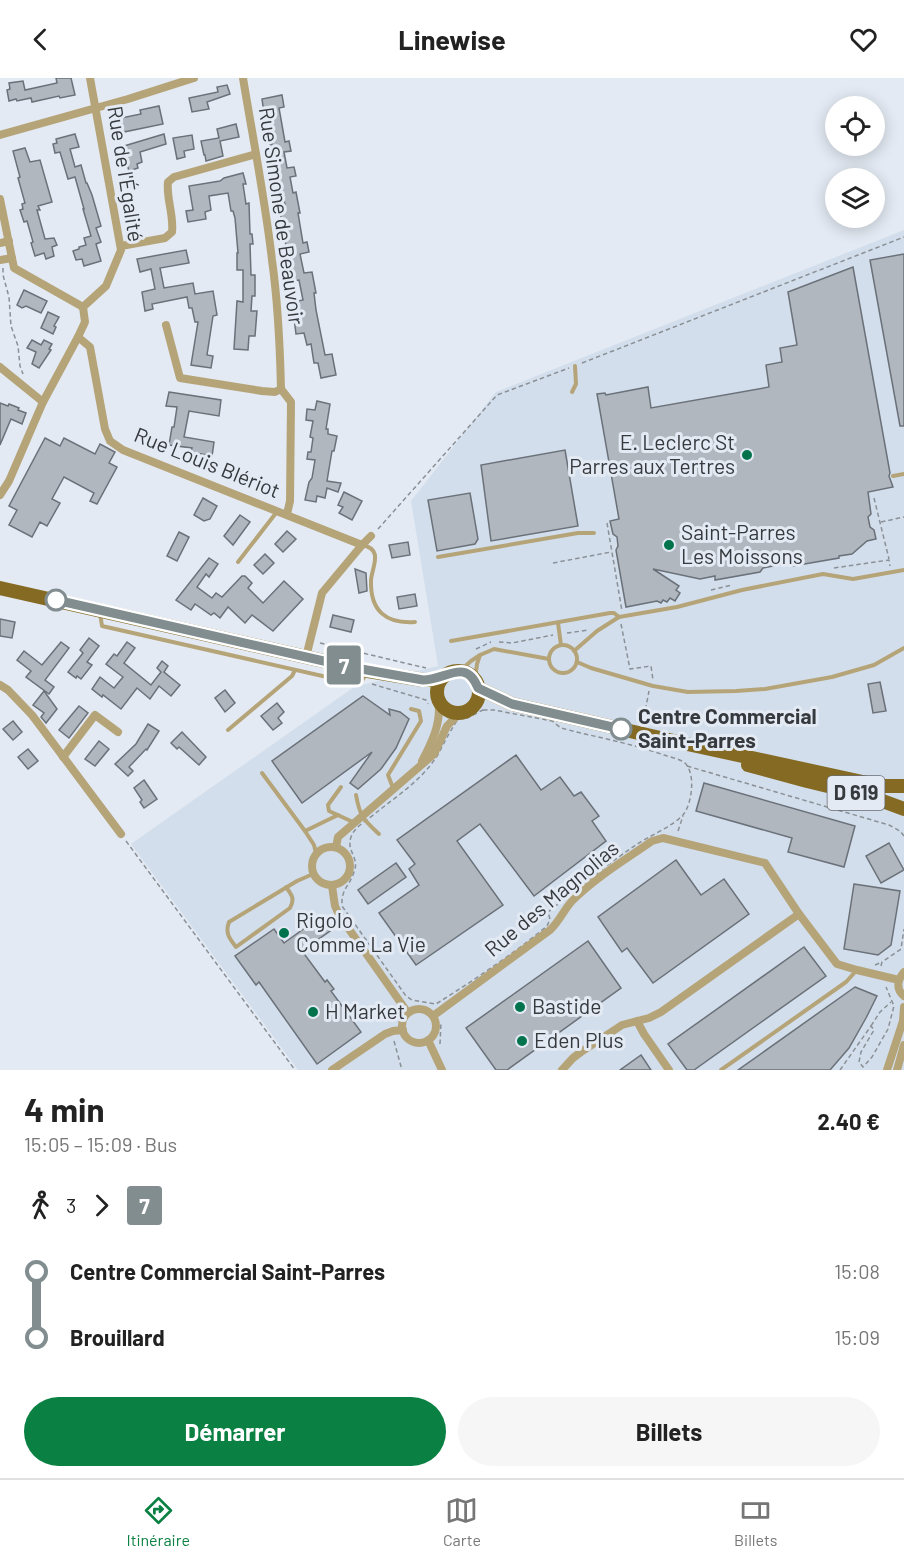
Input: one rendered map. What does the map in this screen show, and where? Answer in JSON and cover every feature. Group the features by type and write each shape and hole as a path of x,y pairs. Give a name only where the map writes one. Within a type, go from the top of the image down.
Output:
{"main road":[{"path":"0,588 368,671 423,680 431,680 460,671 469,674 477,684 478,697 475,705 460,713 451,712 443,707 437,692 444,676"},
{"path":"368,671 410,684 438,698"},
{"name":"D 619","path":"477,684 512,704"},
{"name":"D 619","path":"475,705 512,704 881,786 904,786"},
{"name":"D 619","path":"669,740 767,771 869,796 904,809"},
{"path":"806,769 830,769 873,779 890,780 904,777"}],"street":[{"name":"Rue de l'Égalité","path":"83,307 106,286 121,250 90,78"},
{"path":"0,135 194,78"},
{"name":"Rue Simone de Beauvoir","path":"243,78 272,259 281,389"},
{"path":"121,246 165,238 172,232 173,222 167,189 168,182 174,177 256,154"},
{"path":"0,200 5,259 14,268 83,307 85,321 43,402 9,481 0,495"},
{"path":"166,325 180,378 262,391 275,392 281,389 291,402 290,501 287,514"},
{"name":"Rue Louis Blériot","path":"78,338 90,346 105,429 110,441 123,450 362,545"},
{"path":"0,368 43,402"},
{"path":"306,657 322,593 371,536"},
{"path":"0,685 8,690 32,715 121,834"},
{"path":"420,767 441,713 438,698"},
{"path":"336,847 338,837 434,754 460,713"},
{"path":"63,757 95,716 118,732"},
{"name":"Rue des Magnolias","path":"433,1016 550,930 573,900 591,885 652,841 663,838 765,863 799,914 837,964 879,976 901,976"},
{"path":"336,847 343,851 350,860 350,871 342,882 332,886 324,885 313,874 311,866 313,857 322,848 336,847"},
{"path":"332,886 339,915 408,1013"},
{"path":"562,1070 573,1058 622,1025 661,1012 799,914"},
{"path":"887,1070 903,1021 904,1007 898,987 901,976"},
{"path":"415,1009 423,1009 433,1016 435,1029 428,1040 416,1042 405,1036 403,1021 408,1013 415,1009"},
{"path":"637,1021 669,1070"},
{"path":"332,1070 385,1034 403,1030"},
{"path":"428,1040 442,1070"},
{"path":"897,1070 904,1045"}],"lane":[{"path":"572,392 576,384 575,366"},
{"path":"893,476 904,474"},
{"path":"238,562 278,511"},
{"path":"438,557 594,532"},
{"path":"362,545 369,546 376,558 371,580 373,601 377,610 385,618 403,623 416,622"},
{"path":"574,651 597,631 620,617 680,607 742,590 823,574 853,579 904,570"},
{"path":"99,609 102,626 349,682 363,679 368,671"},
{"path":"451,641 614,613 620,617"},
{"path":"558,623 561,645"},
{"path":"561,645 574,651 577,662 570,671 562,673 550,665 549,659 553,650 561,645"},
{"path":"577,662 653,686 688,692 736,691 832,677 874,665 904,648"},
{"path":"460,671 480,655 494,649 549,659"},
{"path":"477,684 477,664 480,655"},
{"path":"228,730 292,676 295,670"},
{"path":"393,789 388,776 421,721 420,711 411,709"},
{"path":"262,773 305,831 316,853"},
{"path":"341,788 328,806 329,811 360,820 379,834"},
{"path":"356,795 360,820"},
{"path":"305,831 338,815"},
{"path":"286,887 293,897 290,908 236,947 227,934 226,928 229,922 286,887 313,874"},
{"path":"721,1070 846,982 856,970"}],"path":[{"path":"371,536 496,395 904,237"},
{"path":"5,259 3,275 9,297 11,326 25,379"},
{"path":"874,498 889,560"},
{"path":"879,522 904,517"},
{"path":"607,523 622,610 620,621 630,669 651,666 653,686 644,717"},
{"path":"553,563 612,552"},
{"path":"474,650 491,642 512,643 596,629"},
{"path":"318,647 320,643 431,669"},
{"path":"357,680 426,700 438,722"},
{"path":"678,835 692,783 691,773 684,762 640,747 561,728 552,721 483,710 458,719 450,727 436,759 424,772 412,784 360,820 350,838 350,851 355,859 355,870 341,897 342,906 406,996 412,1000 436,1004 472,981 547,926 550,919 549,912 616,859 683,814"},
{"path":"687,766 889,825 904,836"},
{"path":"121,834 295,1070"},
{"path":"871,1026 874,1030 861,1052 859,1062 863,1066 873,1057 888,1029 894,1006 886,987 878,981 882,962 901,949 904,929"},
{"path":"840,1070 880,1012 892,1002"},
{"path":"440,1046 441,1021 445,1014 441,1010"}],"shaded area":[{"path":"904,230 904,1070 298,1070 131,844 354,687 438,666 411,501 496,392"}],"building":[{"path":"56,78 71,78 75,95 32,102 31,98 9,101 7,90 10,89 9,83 23,81 25,90 57,83"},
{"path":"227,85 230,94 207,102 209,109 192,112 189,98 218,92 217,87"},
{"path":"282,95 284,107 279,108 285,142 289,141 291,151 284,152 287,168 294,167 296,176 290,177 293,193 296,192 303,243 307,242 309,252 300,254 304,273 312,272 316,310 325,355 332,354 336,375 321,378 318,363 314,363 311,344 307,345 304,333 296,334 292,302 303,300 299,280 292,281 279,206 285,205 282,189 278,190 267,113 264,113 262,99"},
{"path":"159,106 163,124 119,133 116,119 141,114 140,110"},
{"path":"236,124 239,137 220,141 223,156 206,161 201,141 219,138 217,129"},
{"path":"75,134 79,147 70,149 75,167 81,165 101,226 96,228 101,242 96,244 101,261 84,266 82,259 76,260 73,251 86,245 84,238 91,236 75,177 68,179 60,152 55,153 53,144 57,143 56,139"},
{"path":"164,134 166,144 140,152 142,162 137,164 138,168 129,171 124,146"},
{"path":"192,135 194,149 184,151 185,157 177,159 173,138"},
{"path":"25,148 30,162 40,160 52,202 38,206 40,210 37,210 45,239 54,238 57,245 52,247 54,256 46,259 44,253 35,256 27,221 24,222 20,210 23,209 22,204 25,203 13,151"},
{"path":"243,173 253,244 250,244 251,275 255,275 255,296 252,296 251,311 257,311 255,336 249,336 248,350 234,349 237,301 243,302 243,270 237,270 235,218 231,211 228,193 209,196 211,210 205,212 206,219 188,222 186,211 193,210 189,186 220,181"},
{"path":"186,250 189,263 160,268 164,288 193,283 195,294 213,291 217,315 213,316 207,355 213,356 211,368 191,365 198,322 195,322 187,297 152,304 153,309 145,311 142,292 155,289 151,269 140,272 137,259"},
{"path":"904,254 904,426 900,426 870,260"},
{"name":"E. Leclerc St Parres aux Tertres","path":"853,267 889,476 893,487 868,492 871,514 868,517 876,539 867,541 852,554 839,556 839,558 793,566 788,563 763,568 760,572 715,580 715,576 700,579 653,569 679,586 676,590 680,593 675,601 670,598 667,602 663,600 661,603 657,601 626,607 616,550 617,537 613,534 610,521 619,519 597,394 605,393 606,395 648,387 651,408 769,387 766,365 782,362 780,348 797,345 788,292"},
{"path":"24,290 47,301 41,313 26,306 22,308 17,305"},
{"path":"48,312 59,317 53,334 41,328"},
{"path":"32,340 41,345 44,340 52,344 49,349 51,350 39,368 32,364 36,352 27,348"},
{"path":"169,392 221,400 219,416 189,411 184,437 214,442 212,456 191,452 192,448 169,445 177,407 166,406"},
{"path":"317,401 330,404 326,429 328,429 328,434 337,436 327,481 341,483 338,492 327,488 325,498 317,496 316,502 305,500 315,460 307,459 308,452 311,452 313,438 310,437 313,421 306,420 307,409 315,410"},
{"path":"0,403 8,406 9,404 26,413 22,424 11,419 0,445"},
{"path":"45,438 60,446 64,438 95,454 100,444 115,452 109,463 117,467 97,504 90,501 94,493 64,477 52,499 60,503 47,526 40,522 32,537 9,525 17,510 9,506"},
{"path":"565,450 578,526 491,541 481,465"},
{"path":"344,492 362,501 352,520 339,513 343,507 338,505"},
{"path":"470,493 478,539 475,544 437,551 428,500"},
{"path":"203,498 217,506 210,519 204,521 194,515"},
{"path":"240,515 250,522 233,545 224,536"},
{"path":"287,531 296,539 283,552 275,544"},
{"path":"179,532 189,537 177,561 167,556"},
{"path":"408,542 410,555 392,558 389,545"},
{"path":"265,554 274,563 263,574 254,565"},
{"path":"209,558 218,564 209,577 206,574 197,587 212,598 216,593 222,597 242,576 245,576 252,583 248,588 263,603 284,581 303,599 273,631 252,615 245,623 228,607 220,618 195,604 191,610 176,600"},
{"path":"355,569 366,573 367,591 359,593"},
{"path":"415,594 417,606 399,609 397,597"},
{"path":"333,615 354,620 351,632 330,627"},
{"path":"0,619 15,622 12,638 0,636"},
{"path":"89,638 99,646 87,662 92,665 81,679 77,676 76,678 68,672 83,653 80,650"},
{"path":"61,642 69,648 45,680 54,687 49,694 26,677 31,671 17,660 24,651 42,665"},
{"path":"127,642 135,648 124,663 151,685 161,672 157,668 162,661 168,666 164,672 180,685 171,696 159,686 150,699 137,688 121,709 92,689 100,677 114,688 123,677 106,664 114,654 117,656"},
{"path":"880,682 886,711 873,713 868,684"},
{"path":"225,690 235,703 225,712 215,698"},
{"path":"44,691 57,709 46,723 41,717 44,713 33,705"},
{"path":"363,696 390,715 389,709 400,712 409,719 396,748 381,769 358,789 350,783 372,752 302,803 272,761"},
{"path":"277,703 284,712 278,718 282,723 273,730 261,716"},
{"path":"79,706 88,713 69,738 59,730"},
{"path":"13,721 22,732 13,740 3,729"},
{"path":"148,724 159,731 147,750 129,767 133,771 128,776 115,764 136,744"},
{"path":"182,732 206,757 199,765 171,743"},
{"path":"99,741 109,749 95,766 85,759"},
{"path":"28,749 38,761 28,769 18,757"},
{"path":"516,755 541,790 560,777 574,796 581,792 599,816 592,821 606,841 534,896 480,824 457,841 503,905 416,965 379,913 419,885 409,869 415,864 397,840"},
{"path":"144,780 157,799 144,808 134,788"},
{"path":"704,783 855,826 844,867 788,852 792,838 696,811"},
{"path":"889,843 904,870 881,883 866,856"},
{"path":"676,860 701,895 724,879 749,914 653,983 627,948 622,952 598,917"},
{"path":"396,863 406,877 368,904 358,890"},
{"path":"854,884 900,891 891,945 878,955 844,949"},
{"name":"H Market","path":"320,917 330,931 302,951 325,982 327,980 334,989 331,991 361,1032 317,1064 259,982 256,985 235,956 274,929 284,943"},
{"path":"588,941 621,988 507,1070 496,1070 466,1028"},
{"path":"804,947 826,976 694,1070 687,1070 668,1044"},
{"path":"855,987 877,996 849,1048 830,1070 738,1070"},
{"path":"641,1055 651,1070 620,1070"}],"bus line":[{"name":"7","path":"56,600 368,671 431,680 460,671 469,674 475,680 478,688 512,704 621,729"}],"place":[{"name":"E. Leclerc St Parres aux Tertres","path":"747,455"},
{"name":"Saint-Parres Les Moissons","path":"669,545"},
{"name":"Centre Commercial Saint-Parres","path":"621,729"},
{"name":"Rigolo Comme La Vie","path":"284,933"},
{"name":"Bastide","path":"520,1007"},
{"name":"H Market","path":"313,1012"},
{"name":"Eden Plus","path":"522,1041"}]}
